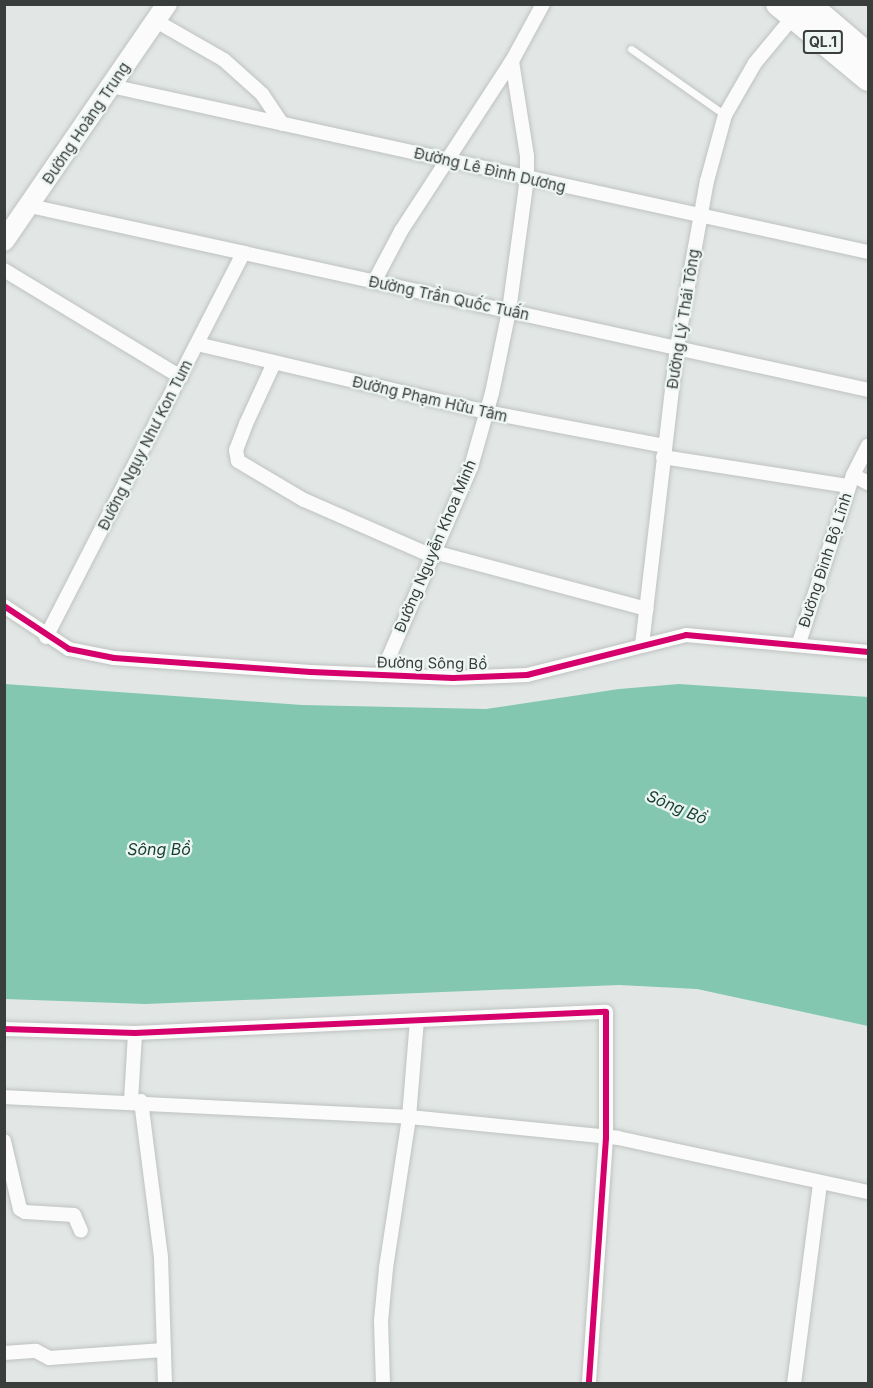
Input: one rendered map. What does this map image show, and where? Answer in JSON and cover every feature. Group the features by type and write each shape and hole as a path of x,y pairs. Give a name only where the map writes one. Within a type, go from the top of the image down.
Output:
{"highway":[{"name":"QL.1","path":"802,8 868,55"},
{"name":"QL.1","path":"802,8 868,79"}],"main road":[{"name":"Đường Hoàng Trung","path":"4,241 161,13"}],"street":[{"path":"374,282 446,160 512,61 543,4"},
{"name":"Đường Lý Thái Tông","path":"642,645 678,347 700,218 725,115 755,63 802,8"},
{"path":"161,13 224,60 262,94 282,124"},
{"name":"Đường Nguyễn Khoa Minh","path":"381,675 471,467 509,311 527,178 527,156 512,61"},
{"name":"Đường Lê Đình Dương","path":"111,86 700,218 868,252"},
{"name":"Đường Trần Quốc Tuấn","path":"30,206 868,390"},
{"name":"Đường Ngụy Như Kon Tum","path":"46,636 243,253"},
{"path":"4,270 181,377"},
{"name":"Đường Phạm Hữu Tâm","path":"197,344 664,451 868,483"},
{"path":"274,363 246,424 237,450 238,461 304,500 433,554 555,588 646,609"},
{"name":"Đường Đinh Bộ Lĩnh","path":"799,643 851,481 868,446"},
{"name":"Đường Sông Bồ","path":"4,606 46,636 69,649 114,658 381,675 526,675 686,635 799,643 868,652"},
{"path":"4,1029 135,1033 606,1012 606,1138 589,1383"},
{"path":"383,1383 381,1321 386,1268 409,1117 417,1020"},
{"path":"135,1033 136,1101 160,1257 165,1383"},
{"path":"4,1097 136,1101 409,1117 606,1138 820,1184 868,1192"},
{"path":"4,1141 20,1209 25,1212 74,1215 81,1231"},
{"path":"794,1383 820,1184"},
{"path":"4,1353 36,1351 49,1358 164,1350"}],"lane":[{"path":"631,49 725,115"}],"water":[{"name":"Sông Bồ","path":"5,684 302,705 486,709 619,689 679,684 868,697 868,1026 697,989 619,985 145,1004 5,999"}],"cycle path":[{"path":"4,606 69,649 114,658 311,672 453,678 527,675 686,635 868,652"},
{"path":"4,1029 135,1033 606,1012 606,1138 589,1384"}]}
